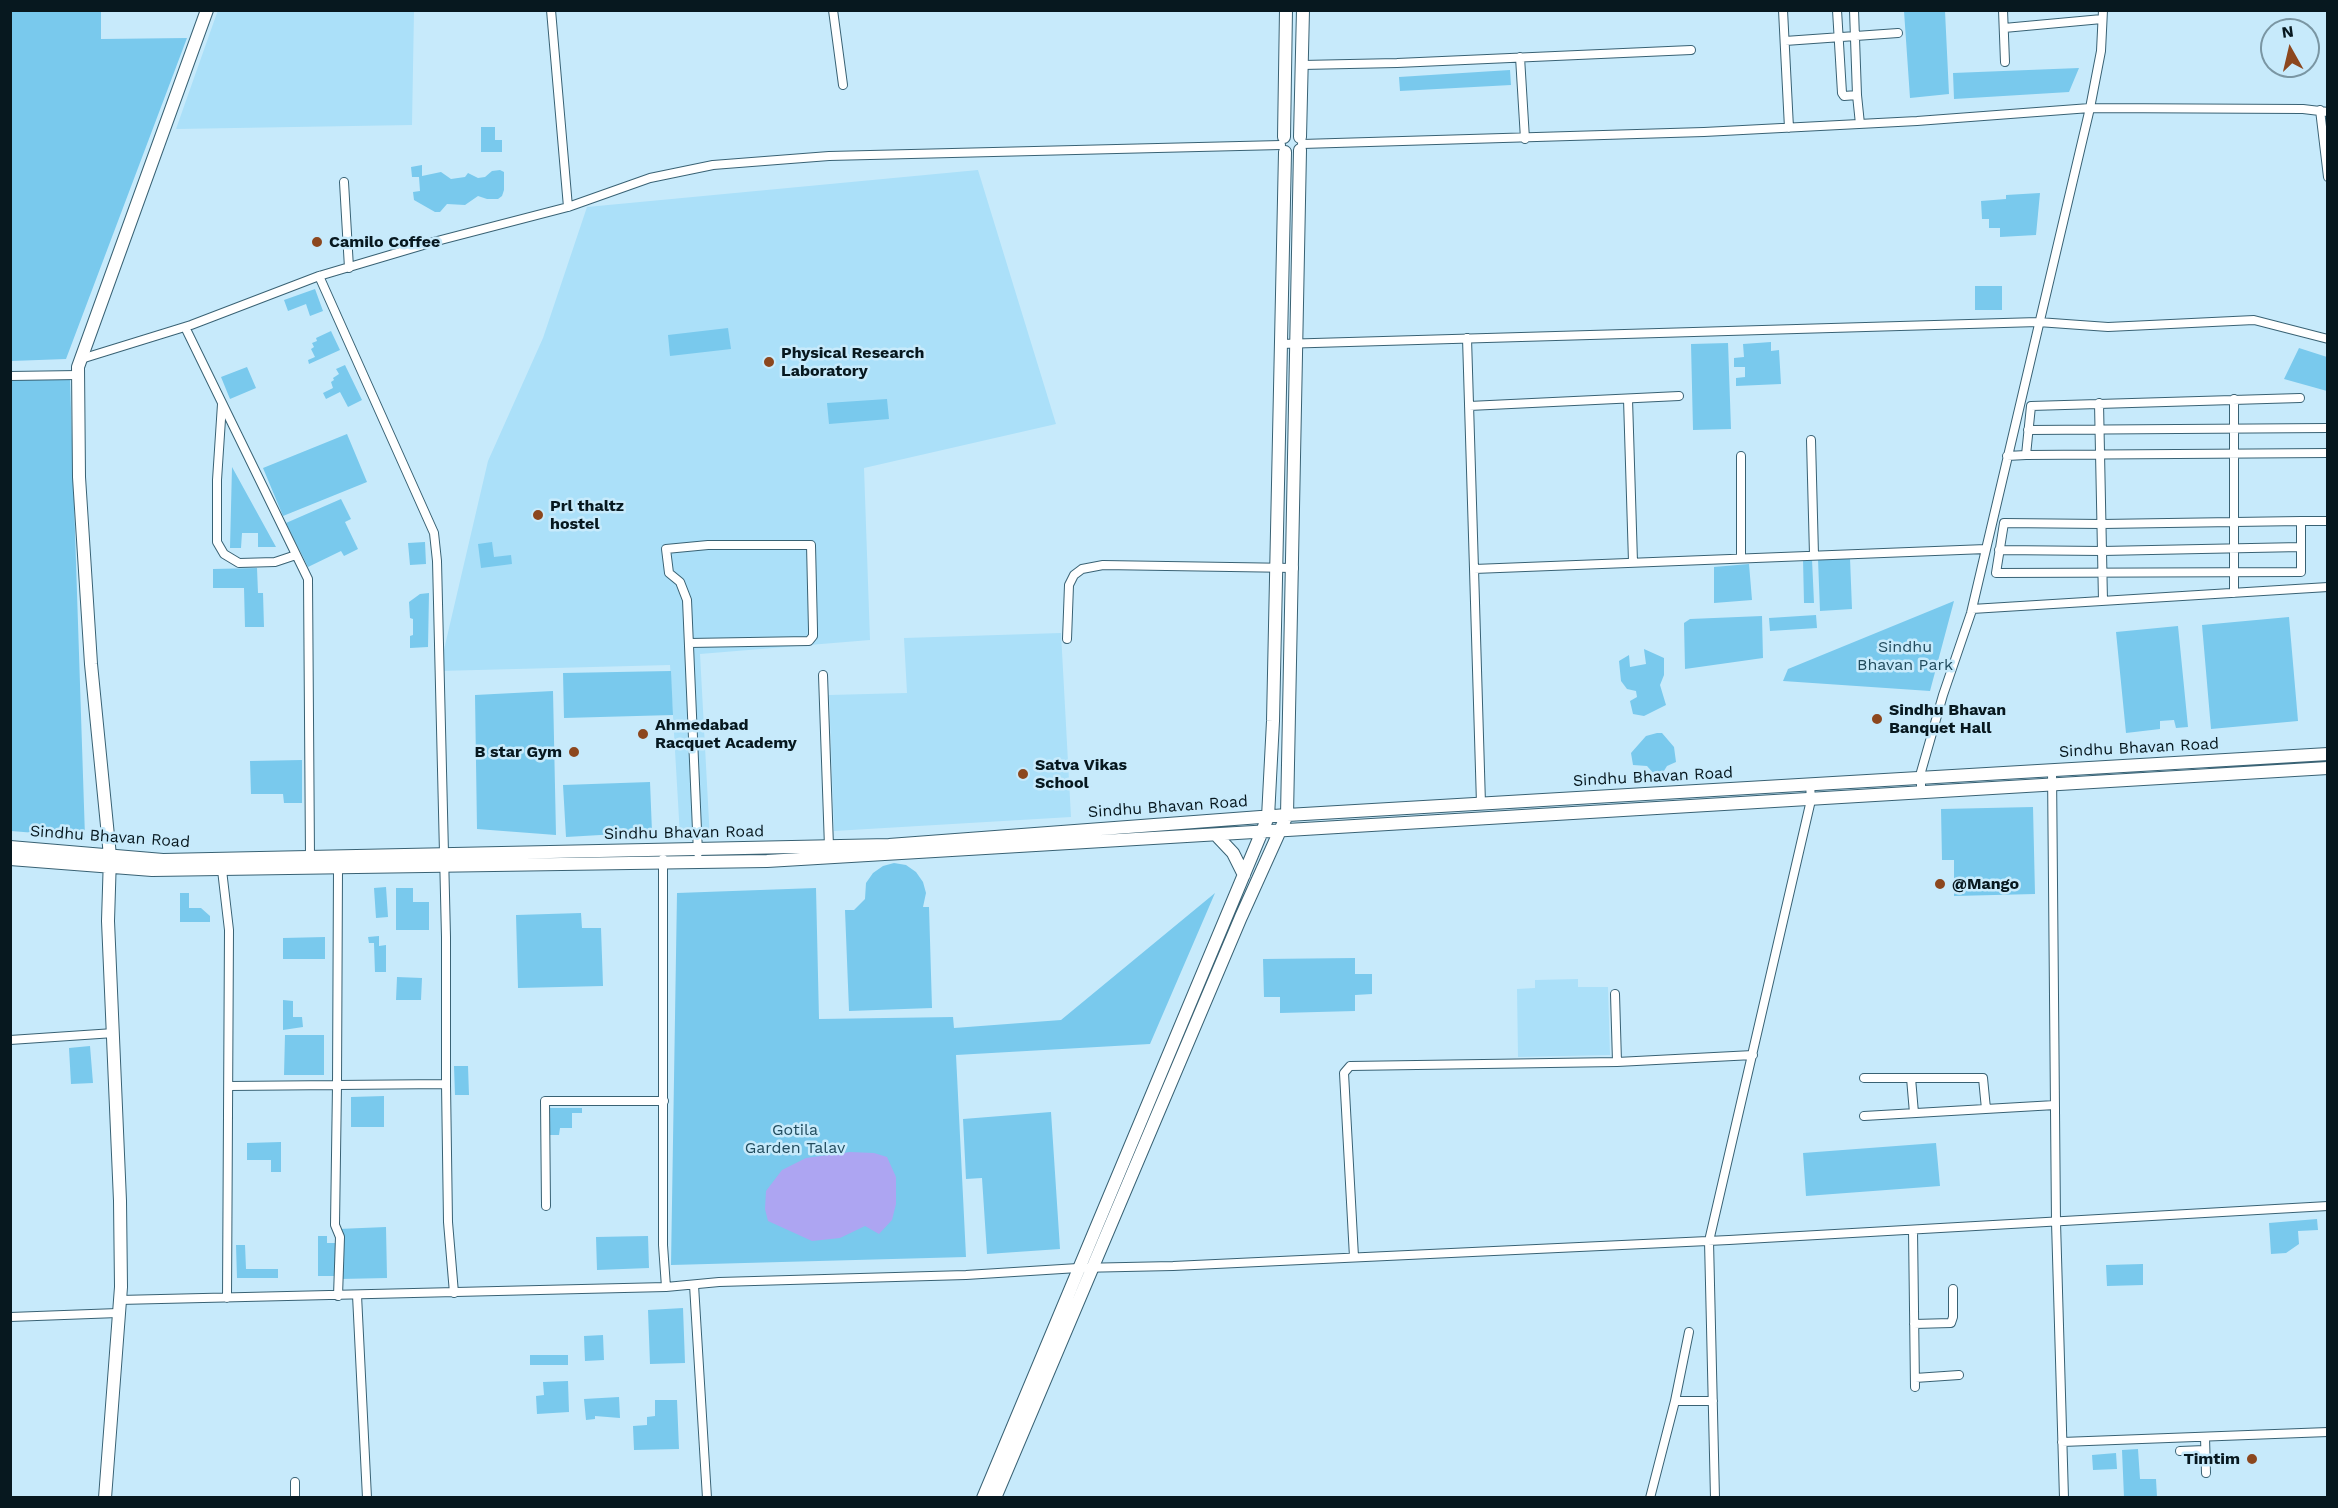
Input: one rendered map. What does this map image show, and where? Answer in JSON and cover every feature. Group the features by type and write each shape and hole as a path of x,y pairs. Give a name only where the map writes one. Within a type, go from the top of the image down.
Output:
{"main road":[{"path":"105,1497 119,1307 120,1201 108,921 110,861 91,664 80,477 78,375 81,359 207,10"},
{"path":"982,1497 1268,817 1271,791 1276,567 1286,10"},
{"path":"995,1497 1240,918 1287,815 1294,568 1303,10"},
{"path":"1283,145 1290,134 1301,144"},
{"path":"1283,145 1295,154 1301,144"},
{"name":"Sindhu Bhavan Road","path":"10,859 110,861 310,857 443,860 698,856 889,845 1287,815 2328,754"},
{"name":"Sindhu Bhavan Road","path":"698,856 777,861 2328,768"},
{"path":"1216,835 1233,853 1244,875"},
{"name":"Sindhu Bhavan Road","path":"10,847 110,861 152,870 338,869 443,860"}],"street":[{"path":"551,10 568,207"},
{"path":"833,10 843,85"},
{"path":"1783,10 1789,128"},
{"path":"1838,10 1842,93 1844,96 1857,95"},
{"path":"1854,10 1860,124"},
{"path":"2003,10 2005,62"},
{"path":"1921,793 1921,778 1943,695 1972,609 2090,108 2101,51 2103,15 2004,28"},
{"path":"1785,41 1898,33"},
{"path":"1302,65 1691,50"},
{"path":"1520,57 1525,139"},
{"path":"1301,144 1525,139 1789,128 2090,108 2324,111 2328,177"},
{"path":"81,359 184,327 320,276 437,241 568,207 650,178 724,164 829,156 1283,145"},
{"path":"344,182 349,268"},
{"path":"320,276 434,533 446,937 448,1222 453,1293"},
{"path":"1280,344 2038,322 2108,327 2254,320 2328,339"},
{"path":"184,327 308,579 310,857"},
{"path":"1467,338 1480,804"},
{"path":"10,376 78,375"},
{"path":"1469,406 1679,396"},
{"path":"2026,455 2031,406 2300,398"},
{"path":"1628,399 1633,562"},
{"path":"2234,399 2234,593"},
{"path":"2099,403 2103,601"},
{"path":"222,404 217,480 218,542 224,554 239,563 275,562 296,555"},
{"path":"2028,430 2328,428"},
{"path":"1811,440 1815,555"},
{"path":"2007,456 2100,453 2328,453"},
{"path":"1741,456 1741,558"},
{"path":"2301,521 2301,572 1996,573 2004,523 2102,524 2301,521 2328,521"},
{"path":"688,643 808,641 813,636 812,545 708,545 666,549 669,573 680,582 687,600 688,643 698,856"},
{"path":"1999,550 2102,551 2301,547"},
{"path":"1474,569 1986,549"},
{"path":"1067,639 1069,585 1074,575 1082,569 1103,566 1294,568"},
{"path":"1972,609 2328,587"},
{"path":"823,675 829,847"},
{"path":"2052,770 2056,1222 2064,1497"},
{"path":"1715,1497 1709,1241 1811,800 1810,784"},
{"path":"663,857 663,1245 666,1287"},
{"path":"338,869 335,1225 340,1237 338,1296"},
{"path":"222,870 229,930 227,1298"},
{"path":"1615,994 1617,1062"},
{"path":"10,1040 114,1033"},
{"path":"1354,1257 1344,1073 1350,1066 1617,1062 1753,1055"},
{"path":"1864,1078 1983,1078 1986,1109"},
{"path":"1911,1078 1914,1113"},
{"path":"229,1086 446,1084"},
{"path":"546,1206 545,1101 664,1101"},
{"path":"1864,1116 2055,1105"},
{"path":"10,1317 227,1298 666,1287 720,1282 932,1276 1709,1241 2328,1206"},
{"path":"1913,1230 1915,1383 1959,1375"},
{"path":"694,1285 707,1497"},
{"path":"1914,1324 1951,1323 1953,1289"},
{"path":"357,1295 367,1497"},
{"path":"1650,1497 1675,1401 1689,1332"},
{"path":"1675,1401 1713,1401"},
{"path":"2062,1442 2328,1432"},
{"path":"2205,1437 2206,1473"},
{"path":"2180,1450 2205,1450"},
{"path":"295,1482 295,1497"}],"shaded area":[{"path":"218,10 414,11 412,125 176,129"},
{"path":"978,170 1056,424 864,468 870,640 700,654 710,840 680,836 670,665 439,671 488,461 543,338 587,207"},
{"path":"1061,633 1071,817 834,831 829,695 907,693 904,638"},
{"path":"1578,979 1578,987 1608,987 1610,1055 1518,1057 1517,989 1535,988 1535,980"},
{"path":"850,1152 874,1153 887,1157 896,1177 896,1204 892,1220 879,1234 865,1226 840,1238 812,1241 768,1221 765,1209 766,1191 782,1170 806,1158"}],"green space":[{"path":"10,11 101,11 101,39 187,38 66,359 11,361"},
{"path":"1904,11 1945,11 1949,94 1910,98"},
{"path":"2079,68 2069,92 1954,99 1953,73"},
{"path":"1510,70 1511,85 1400,91 1399,77"},
{"path":"481,127 495,127 495,140 502,140 502,152 481,152"},
{"path":"422,165 422,176 441,172 451,179 465,177 468,173 478,178 485,177 492,171 500,170 504,172 502,196 498,199 487,199 478,196 465,205 447,204 440,212 435,212 414,200 413,192 420,191 419,177 412,177 411,167"},
{"path":"2040,193 2036,235 2000,237 2000,228 1989,228 1989,219 1982,219 1981,201 2006,199 2006,195"},
{"path":"1975,286 2002,286 2002,310 1975,310"},
{"path":"315,289 323,311 310,316 306,304 288,311 284,300"},
{"path":"728,328 731,349 670,356 668,335"},
{"path":"331,331 340,350 309,364 308,360 315,357 311,349 314,347 312,343 317,341 316,338"},
{"path":"1771,342 1771,351 1779,350 1781,384 1736,386 1736,378 1745,377 1745,367 1734,367 1734,358 1744,357 1743,344"},
{"path":"1728,343 1731,429 1693,430 1691,344"},
{"path":"2299,348 2327,357 2327,391 2284,379"},
{"path":"345,365 362,400 348,407 340,392 326,399 323,393 333,388 331,382 339,374 336,369"},
{"path":"247,367 256,388 230,399 221,377"},
{"path":"70,379 85,837 11,831 10,380"},
{"path":"887,399 889,419 829,424 827,403"},
{"path":"347,434 367,482 283,516 263,468"},
{"path":"232,467 276,547 258,547 258,533 242,533 241,548 230,548"},
{"path":"341,499 351,519 345,522 358,549 344,556 341,551 308,567 286,523"},
{"path":"425,542 426,564 410,565 408,543"},
{"path":"492,542 494,557 511,555 512,564 481,568 478,544"},
{"path":"1850,558 1852,609 1820,611 1818,559"},
{"path":"1803,559 1812,559 1814,603 1804,603"},
{"path":"1749,564 1752,600 1714,603 1714,567"},
{"path":"257,568 258,593 263,593 264,627 245,627 244,588 213,588 213,569"},
{"path":"429,593 428,647 410,648 413,619 410,618 409,602 420,594"},
{"name":"Sindhu Bhavan Park","path":"1954,601 1930,691 1783,681 1788,669"},
{"path":"1816,615 1817,628 1770,631 1769,618"},
{"path":"1762,616 1763,658 1685,669 1684,623 1690,619"},
{"path":"2289,617 2298,721 2211,729 2202,625"},
{"path":"2178,626 2188,727 2176,728 2174,720 2160,721 2160,729 2126,733 2116,632"},
{"path":"1644,649 1664,658 1664,675 1660,685 1666,705 1644,716 1633,714 1630,701 1637,697 1636,691 1627,689 1621,681 1619,661 1629,655 1630,667 1646,664"},
{"path":"671,671 673,715 564,718 563,673"},
{"path":"553,691 556,835 477,829 475,695"},
{"path":"1662,733 1674,747 1676,762 1667,766 1662,774 1655,775 1647,766 1633,765 1631,753 1646,736"},
{"path":"302,760 302,803 284,803 283,794 251,794 250,761"},
{"path":"650,782 652,832 566,837 563,785"},
{"path":"2033,807 2035,894 1954,896 1954,860 1942,860 1941,809"},
{"path":"894,863 906,865 916,872 923,882 926,893 923,907 929,907 932,1008 849,1011 845,910 854,910 865,899 866,883 873,873 883,866"},
{"path":"386,887 388,917 376,918 374,888"},
{"path":"396,888 413,888 413,902 429,902 429,930 396,930"},
{"name":"Gotila Garden Talav","path":"816,888 819,1019 953,1017 954,1028 1061,1020 1215,893 1150,1044 956,1055 966,1257 671,1265 677,893"},
{"path":"180,893 189,893 189,908 201,908 210,916 210,922 180,922"},
{"path":"581,913 582,928 601,928 603,986 518,988 516,915"},
{"path":"379,936 379,946 386,945 386,972 375,972 374,943 369,943 368,937"},
{"path":"325,937 325,959 283,959 283,938"},
{"path":"1355,958 1355,974 1372,974 1372,994 1355,995 1355,1011 1280,1013 1280,997 1264,997 1263,959"},
{"path":"397,977 422,978 421,1000 396,1000"},
{"path":"283,1000 293,1001 293,1017 302,1017 303,1027 283,1030"},
{"path":"285,1035 324,1035 324,1075 284,1075"},
{"path":"90,1046 93,1083 71,1084 69,1048"},
{"path":"454,1066 468,1066 469,1095 455,1095"},
{"path":"384,1096 384,1127 351,1127 351,1097"},
{"path":"550,1108 582,1108 582,1113 572,1113 572,1128 560,1128 559,1135 550,1135"},
{"path":"1051,1112 1060,1249 987,1254 982,1178 966,1179 963,1119"},
{"path":"281,1142 281,1172 271,1172 271,1160 247,1160 247,1143"},
{"path":"1936,1143 1940,1186 1806,1196 1803,1153"},
{"path":"2317,1219 2318,1230 2298,1231 2299,1244 2286,1253 2271,1254 2269,1223"},
{"path":"386,1227 387,1278 340,1279 338,1229"},
{"path":"318,1236 327,1236 327,1243 335,1243 336,1276 318,1276"},
{"path":"648,1236 649,1268 597,1270 596,1237"},
{"path":"236,1245 245,1245 246,1269 278,1269 278,1278 237,1278"},
{"path":"2143,1264 2143,1285 2107,1286 2106,1265"},
{"path":"683,1308 685,1363 650,1364 648,1310"},
{"path":"603,1335 604,1360 585,1361 584,1336"},
{"path":"530,1355 568,1355 568,1365 530,1365"},
{"path":"568,1381 569,1412 537,1414 536,1396 544,1395 543,1382"},
{"path":"619,1397 620,1418 595,1416 595,1419 586,1420 584,1399"},
{"path":"655,1400 677,1400 679,1449 634,1450 633,1426 647,1425 647,1417 655,1416"},
{"path":"2138,1449 2140,1479 2156,1479 2157,1497 2124,1497 2122,1450"},
{"path":"2116,1453 2117,1469 2093,1470 2092,1455"}],"place":[{"name":"Camilo Coffee","path":"317,242"},
{"name":"Physical Research Laboratory","path":"769,362"},
{"name":"Prl thaltz hostel","path":"538,515"},
{"name":"Sindhu Bhavan Banquet Hall","path":"1877,719"},
{"name":"Ahmedabad Racquet Academy","path":"643,734"},
{"name":"B star Gym","path":"574,752"},
{"name":"Satva Vikas School","path":"1023,774"},
{"name":"@Mango","path":"1940,884"},
{"name":"Timtim","path":"2252,1459"}]}
